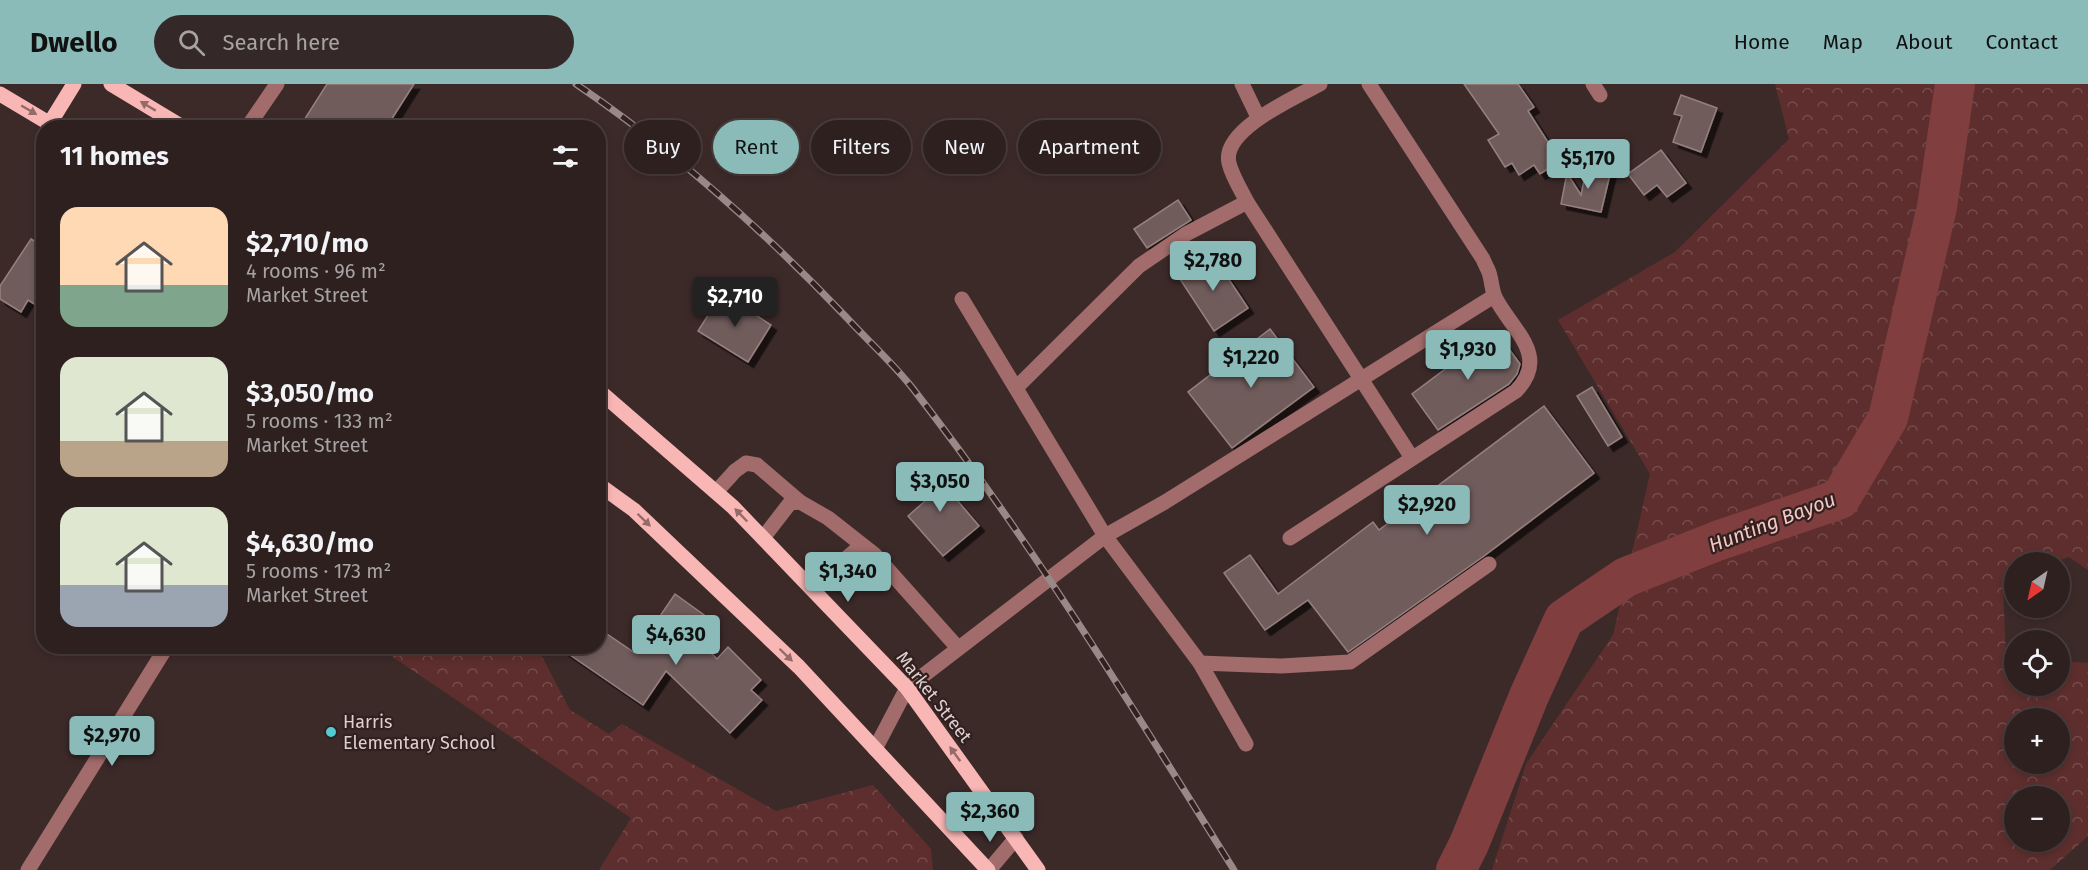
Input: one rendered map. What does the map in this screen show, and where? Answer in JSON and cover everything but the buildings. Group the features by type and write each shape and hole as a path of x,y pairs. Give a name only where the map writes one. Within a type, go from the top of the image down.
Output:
{"main road":[{"path":"56,120 74,84"},
{"path":"111,84 171,120"},
{"path":"0,94 45,120"},
{"name":"Market Street","path":"606,397 716,492 907,688 1038,870"},
{"path":"606,490 634,510 799,667 988,870"}],"street":[{"path":"252,120 277,84"},
{"path":"1242,84 1258,117"},
{"path":"1320,84 1258,117 1231,145 1228,162 1246,202 1412,458"},
{"path":"1290,538 1516,391 1526,381 1531,367 1530,355 1494,296 1483,259 1369,84"},
{"path":"1016,388 1139,266 1186,234 1246,202"},
{"path":"875,748 907,688 1105,536 1165,502 1494,296"},
{"path":"962,299 1105,536 1200,663 1246,744"},
{"path":"716,492 735,471 746,463 757,465 800,502 828,518 875,555 958,648"},
{"path":"763,538 790,503 800,502"},
{"path":"811,588 862,545"},
{"path":"1200,663 1281,666 1350,662 1489,564"},
{"path":"28,870 162,654"},
{"path":"988,870 1016,838"}],"green space":[{"path":"1775,84 2088,84 2088,570 2070,558 2070,552 2004,552 2004,696 2070,696 2070,662 2088,663 2088,836 2050,870 1492,870 1526,764 1613,635 1650,474 1558,320 1675,252 1789,139"},
{"path":"388,654 541,654 570,710 609,734 622,724 776,811 873,785 931,849 933,870 599,870 631,818"}],"waterway":[{"name":"Hunting Bayou","path":"1456,870 1564,619 1626,577 1717,541 1840,499 1888,418 1937,207 1955,84"}],"railway":[{"path":"576,84 648,137 751,223 816,286 906,380 999,506 1040,566 1234,870"}],"place":[{"name":"Harris Elementary School","path":"331,732"}]}
